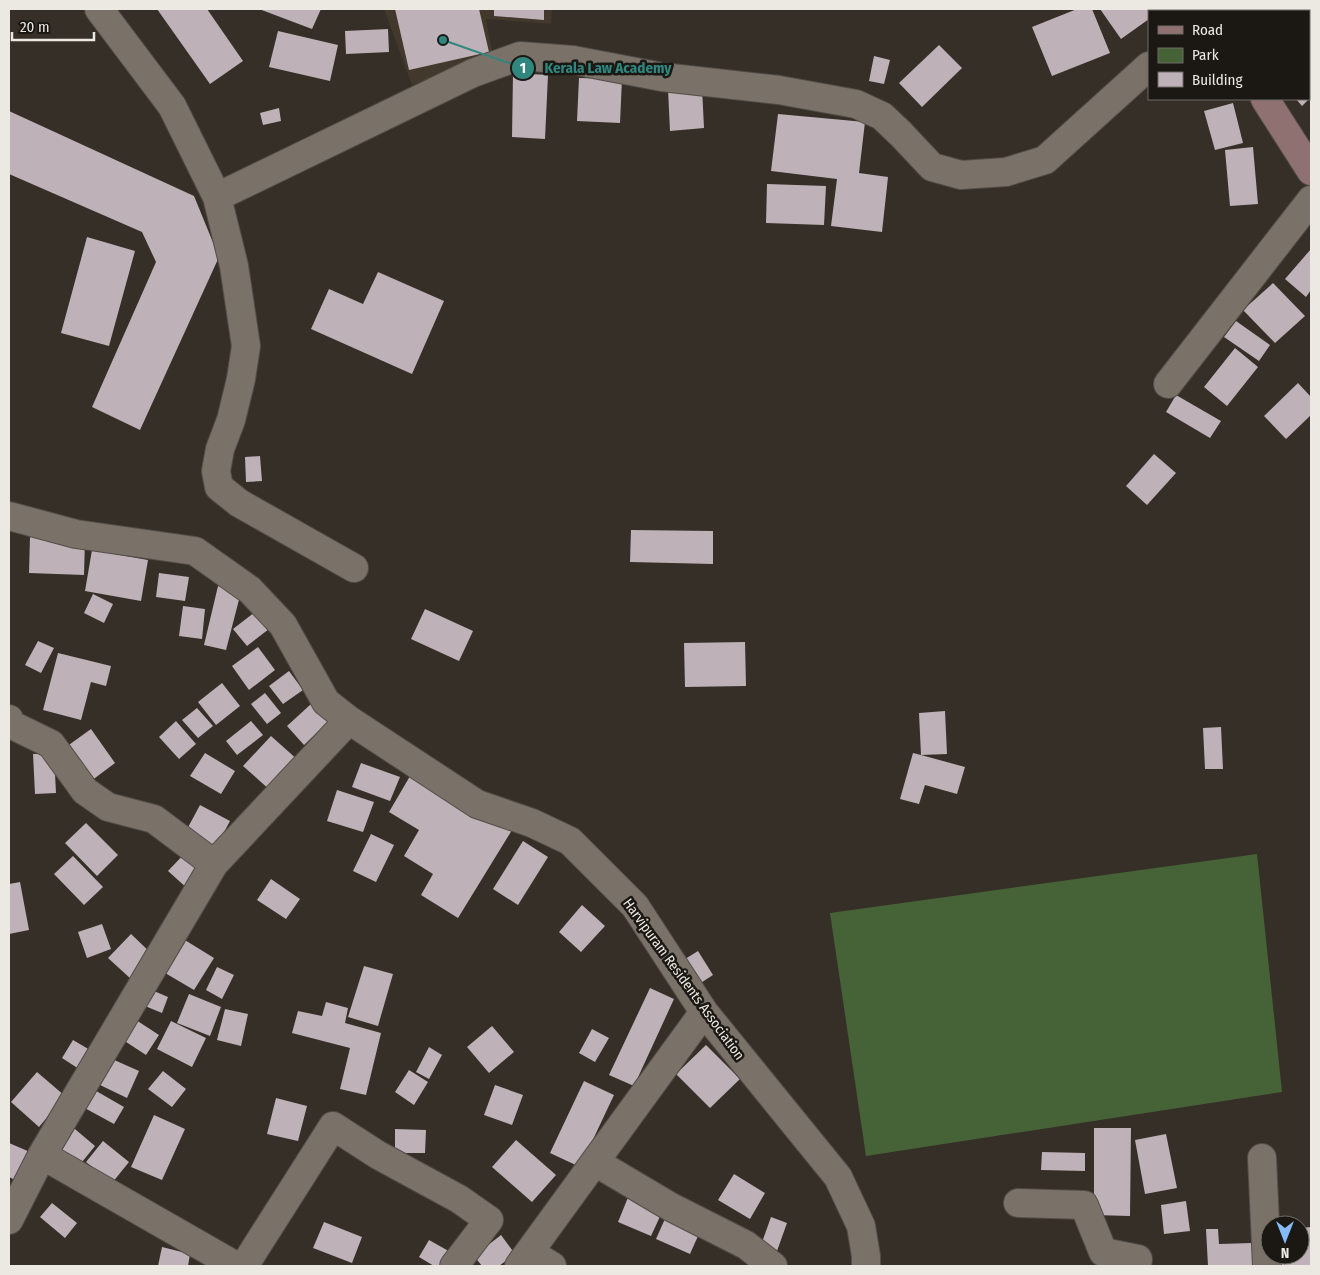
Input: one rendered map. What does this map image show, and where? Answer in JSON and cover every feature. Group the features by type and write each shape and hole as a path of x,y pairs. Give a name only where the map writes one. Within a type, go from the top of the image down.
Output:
{"main road":[{"path":"1265,100 1311,171"}],"street":[{"path":"99,9 172,106 217,197 234,266 246,346 241,379 231,420 220,449 216,471 219,487 239,503 354,568"},
{"path":"217,197 473,73 520,56 573,60 662,77 779,90 856,104 882,116 932,168 961,175 1006,172 1045,160 1148,67"},
{"path":"1168,384 1311,200"},
{"name":"Harvipuram Residents Association","path":"9,516 76,534 194,551 250,590 270,611 283,626 326,702 349,720 477,804 532,823 570,841 635,906 704,1012 838,1177 862,1226 866,1266"},
{"path":"9,719 10,724 51,744 85,791 108,807 154,819 214,864"},
{"path":"9,1220 42,1155 214,864 349,720"},
{"path":"552,1266 524,1259 704,1012"},
{"path":"244,1266 333,1126 378,1155 460,1199 489,1220 454,1266"},
{"path":"42,1155 236,1266"},
{"path":"1262,1158 1267,1266"},
{"path":"595,1162 671,1207 746,1246 773,1266"},
{"path":"1018,1203 1084,1205 1103,1252 1138,1259 1137,1266"}],"shaded area":[{"path":"384,9 552,9 551,24 486,19 493,55 412,85"}],"green space":[{"path":"1257,854 1282,1092 866,1156 830,913"}],"building":[{"path":"157,9 207,9 243,61 210,84"},
{"path":"259,9 321,9 312,29"},
{"path":"395,9 479,9 489,52 409,70"},
{"path":"494,9 544,9 544,20 494,16"},
{"path":"1077,9 1092,9 1110,53 1052,76 1032,27"},
{"path":"1100,9 1152,9 1148,10 1148,20 1121,39"},
{"path":"1311,9 1310,50 1310,10 1305,10"},
{"path":"388,29 389,52 346,54 345,31"},
{"path":"278,31 338,45 330,81 269,67"},
{"path":"939,45 962,68 922,107 899,83"},
{"path":"1310,50 1311,52 1310,98"},
{"path":"874,56 890,60 884,84 869,81"},
{"path":"513,73 548,75 545,139 512,137"},
{"path":"579,78 622,79 620,123 577,121"},
{"path":"702,87 704,128 670,131 668,89"},
{"path":"1297,100 1308,100 1302,106"},
{"path":"1233,103 1243,143 1215,150 1204,111"},
{"path":"279,108 281,121 263,125 260,113"},
{"path":"9,111 194,196 219,257 140,430 92,407 156,262 142,232 9,174"},
{"path":"778,114 865,122 859,173 888,177 882,232 831,226 837,179 771,171"},
{"path":"1253,147 1258,204 1230,206 1225,150"},
{"path":"767,184 826,186 824,225 766,223"},
{"path":"87,237 135,251 109,346 61,333"},
{"path":"1311,249 1311,290 1306,297 1285,279"},
{"path":"378,272 444,301 412,374 311,329 329,289 363,304"},
{"path":"1273,283 1305,316 1275,343 1243,310"},
{"path":"1236,321 1270,345 1259,361 1224,337"},
{"path":"1235,348 1258,367 1227,406 1204,387"},
{"path":"1298,383 1311,397 1311,415 1286,439 1264,416"},
{"path":"1176,395 1221,421 1210,438 1166,412"},
{"path":"1154,454 1176,473 1147,505 1126,486"},
{"path":"260,456 262,481 246,482 245,457"},
{"path":"631,530 713,531 713,564 630,562"},
{"path":"30,537 85,540 84,575 29,573"},
{"path":"92,550 148,560 141,601 85,591"},
{"path":"159,573 189,577 185,601 156,597"},
{"path":"218,586 241,592 226,650 204,645"},
{"path":"93,594 113,604 104,623 84,613"},
{"path":"183,606 205,609 202,639 179,636"},
{"path":"425,609 473,631 459,661 411,639"},
{"path":"255,612 269,629 247,646 233,629"},
{"path":"38,641 54,648 41,673 25,665"},
{"path":"745,642 746,686 685,687 684,643"},
{"path":"258,647 275,670 249,690 232,666"},
{"path":"58,653 111,666 106,686 91,682 81,720 43,710"},
{"path":"289,671 303,690 283,704 269,686"},
{"path":"222,683 240,706 216,725 198,702"},
{"path":"265,693 281,713 267,724 251,704"},
{"path":"311,704 328,722 304,745 287,726"},
{"path":"197,708 213,726 198,738 182,720"},
{"path":"945,711 947,754 921,755 919,713"},
{"path":"176,721 196,744 179,759 159,737"},
{"path":"251,721 263,735 237,755 226,741"},
{"path":"1221,727 1223,769 1205,769 1203,728"},
{"path":"91,729 115,763 91,781 66,747"},
{"path":"271,736 299,761 271,791 243,766"},
{"path":"205,753 235,771 221,794 190,776"},
{"path":"913,753 965,767 957,794 925,785 919,804 900,799"},
{"path":"33,754 54,754 56,793 35,794"},
{"path":"361,763 400,777 390,801 352,787"},
{"path":"413,771 512,830 458,918 421,895 433,874 404,856 419,830 389,812"},
{"path":"337,790 374,802 363,832 327,821"},
{"path":"200,805 230,821 216,847 186,831"},
{"path":"86,823 118,855 97,876 65,843"},
{"path":"371,834 394,845 376,882 353,871"},
{"path":"523,841 548,857 518,905 493,889"},
{"path":"187,851 206,869 188,889 168,871"},
{"path":"73,856 103,887 84,905 54,874"},
{"path":"271,879 300,899 286,919 257,900"},
{"path":"20,882 29,930 9,934 9,884"},
{"path":"582,905 605,926 581,952 559,932"},
{"path":"102,924 111,949 87,958 78,932"},
{"path":"131,934 153,955 131,979 108,958"},
{"path":"180,937 214,958 194,990 160,970"},
{"path":"698,951 713,975 693,988 677,964"},
{"path":"364,966 393,974 378,1026 348,1017"},
{"path":"217,967 234,975 222,999 206,990"},
{"path":"147,988 168,997 162,1013 140,1004"},
{"path":"650,988 674,999 634,1086 609,1075"},
{"path":"189,994 221,1007 210,1036 177,1023"},
{"path":"326,1002 348,1008 345,1023 381,1033 366,1095 340,1089 350,1048 292,1033 298,1011 322,1016"},
{"path":"225,1009 248,1014 241,1046 217,1040"},
{"path":"133,1018 159,1035 146,1055 120,1038"},
{"path":"171,1021 206,1038 192,1067 157,1049"},
{"path":"492,1026 514,1052 489,1073 467,1047"},
{"path":"592,1029 609,1038 595,1062 579,1053"},
{"path":"73,1040 90,1050 79,1069 62,1058"},
{"path":"706,1045 740,1079 710,1108 676,1074"},
{"path":"429,1047 442,1055 429,1079 416,1072"},
{"path":"112,1059 139,1071 127,1098 100,1085"},
{"path":"409,1070 428,1082 414,1105 395,1092"},
{"path":"163,1071 186,1089 172,1107 148,1089"},
{"path":"37,1072 65,1096 39,1127 11,1102"},
{"path":"584,1081 614,1095 580,1167 550,1153"},
{"path":"495,1085 523,1095 512,1125 484,1115"},
{"path":"91,1088 124,1107 114,1124 81,1106"},
{"path":"276,1098 307,1106 298,1141 267,1134"},
{"path":"154,1115 185,1129 162,1180 131,1167"},
{"path":"69,1124 95,1146 78,1167 52,1145"},
{"path":"1094,1128 1131,1128 1130,1216 1094,1215"},
{"path":"395,1129 426,1130 425,1153 395,1153"},
{"path":"1166,1134 1177,1188 1145,1194 1135,1140"},
{"path":"516,1140 556,1175 532,1202 492,1167"},
{"path":"103,1141 129,1162 112,1183 86,1162"},
{"path":"9,1143 30,1152 17,1181 9,1177"},
{"path":"1042,1152 1085,1153 1085,1171 1041,1170"},
{"path":"734,1174 765,1193 750,1219 718,1200"},
{"path":"629,1195 663,1210 651,1236 618,1222"},
{"path":"1186,1201 1190,1231 1164,1234 1161,1205"},
{"path":"52,1203 77,1223 65,1238 40,1217"},
{"path":"668,1212 702,1227 690,1254 656,1239"},
{"path":"771,1217 787,1223 777,1251 761,1245"},
{"path":"324,1222 362,1237 352,1263 313,1248"},
{"path":"1310,1227 1311,1266 1279,1266 1310,1265"},
{"path":"1206,1229 1218,1229 1219,1244 1252,1243 1253,1266 1208,1266"},
{"path":"501,1235 515,1254 499,1266 482,1266 474,1256"},
{"path":"429,1240 454,1254 446,1266 434,1266 419,1257"},
{"path":"162,1247 190,1254 188,1266 158,1266"}],"place":[{"name":"Kerala Law Academy","path":"443,40"}]}
